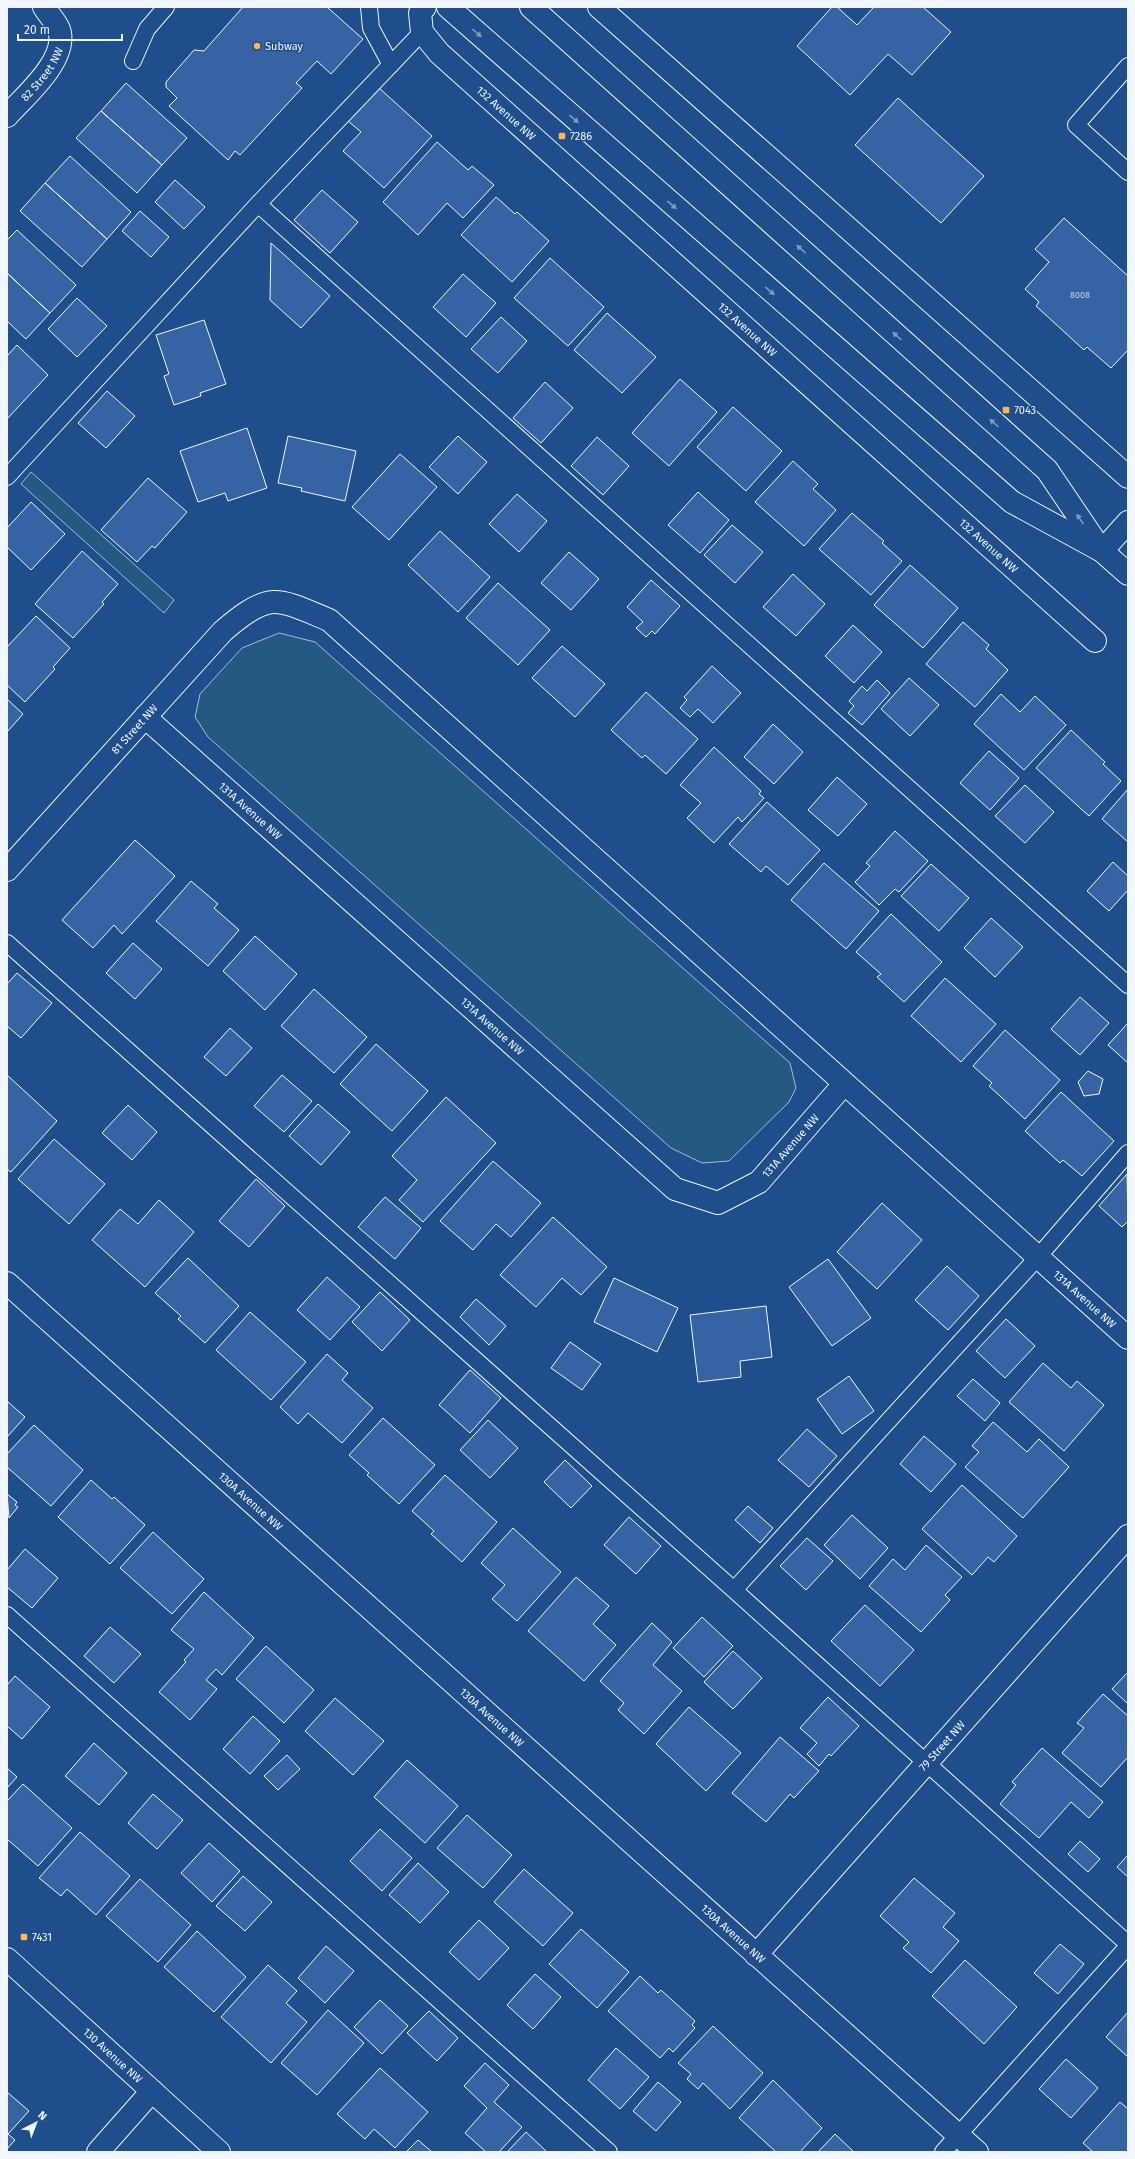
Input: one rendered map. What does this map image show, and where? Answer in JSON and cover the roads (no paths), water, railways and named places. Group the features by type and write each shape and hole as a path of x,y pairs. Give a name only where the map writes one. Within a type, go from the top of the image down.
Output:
{"street":[{"name":"82 Street NW","path":"7,116 46,73 60,50 60,32 44,7"},
{"path":"422,32 420,13 425,7"},
{"path":"448,7 1012,502 1102,551 1128,574"},
{"path":"531,7 1047,470 1102,551"},
{"path":"599,7 1128,476"},
{"name":"132 Avenue NW","path":"422,32 439,53 1095,641"},
{"path":"1102,551 1128,522"},
{"name":"81 Street NW","path":"7,870 223,631 245,612 273,602"},
{"name":"131A Avenue NW","path":"273,602 300,608 328,620 1128,1338"},
{"name":"131A Avenue NW","path":"145,717 675,1189 718,1203 759,1182 844,1084"},
{"name":"130A Avenue NW","path":"7,1283 977,2152"},
{"name":"79 Street NW","path":"756,1955 1128,1536"},
{"name":"130 Avenue NW","path":"7,1959 219,2152"},
{"path":"98,2152 152,2091"}],"lane":[{"path":"369,7 371,28 391,65"},
{"path":"133,60 147,28 158,10"},
{"path":"7,477 258,204 422,32"},
{"path":"1128,66 1076,125 1128,172"},
{"path":"258,204 1128,985"},
{"path":"7,943 734,1590 925,1764 1128,1945 943,2152"},
{"path":"734,1590 1038,1257 1128,1153"},
{"path":"7,1615 609,2152"}],"place":[{"name":"Subway","path":"257,46"},
{"name":"7286","path":"562,136"},
{"name":"7043","path":"1006,410"},
{"name":"7431","path":"24,1937"}]}
